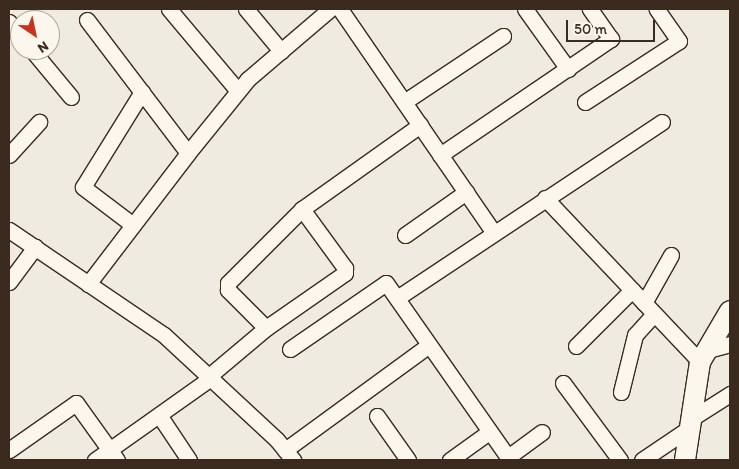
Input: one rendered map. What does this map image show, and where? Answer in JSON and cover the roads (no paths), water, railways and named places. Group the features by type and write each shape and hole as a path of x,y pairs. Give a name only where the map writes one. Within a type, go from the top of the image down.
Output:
{"main road":[{"path":"685,460 688,425 704,356 730,311"}],"street":[{"path":"169,9 238,91"},
{"path":"246,9 281,51"},
{"path":"88,284 238,91 330,9"},
{"path":"340,9 494,232"},
{"path":"525,9 568,69"},
{"path":"440,155 611,39 590,9"},
{"path":"585,102 679,41 657,9"},
{"path":"87,20 188,153"},
{"path":"404,102 502,36"},
{"path":"40,60 70,97"},
{"path":"133,225 82,187 142,92"},
{"path":"9,155 39,122"},
{"path":"397,298 662,122"},
{"path":"266,328 228,290 228,283 302,209 420,125"},
{"path":"405,235 466,192"},
{"path":"545,198 649,308 704,356 730,344"},
{"path":"96,460 113,455 159,415 210,377 266,328 346,270 302,209"},
{"path":"9,230 164,336 210,377 289,455 429,345"},
{"path":"9,282 34,248"},
{"path":"621,392 635,335 649,308 671,255"},
{"path":"290,349 384,284 397,298 509,459 542,432"},
{"path":"576,346 632,290"},
{"path":"563,383 620,460"},
{"path":"642,460 730,394"},
{"path":"9,450 76,403 113,455"},
{"path":"159,415 189,460"},
{"path":"377,416 408,460"},
{"path":"450,460 489,432"}]}
